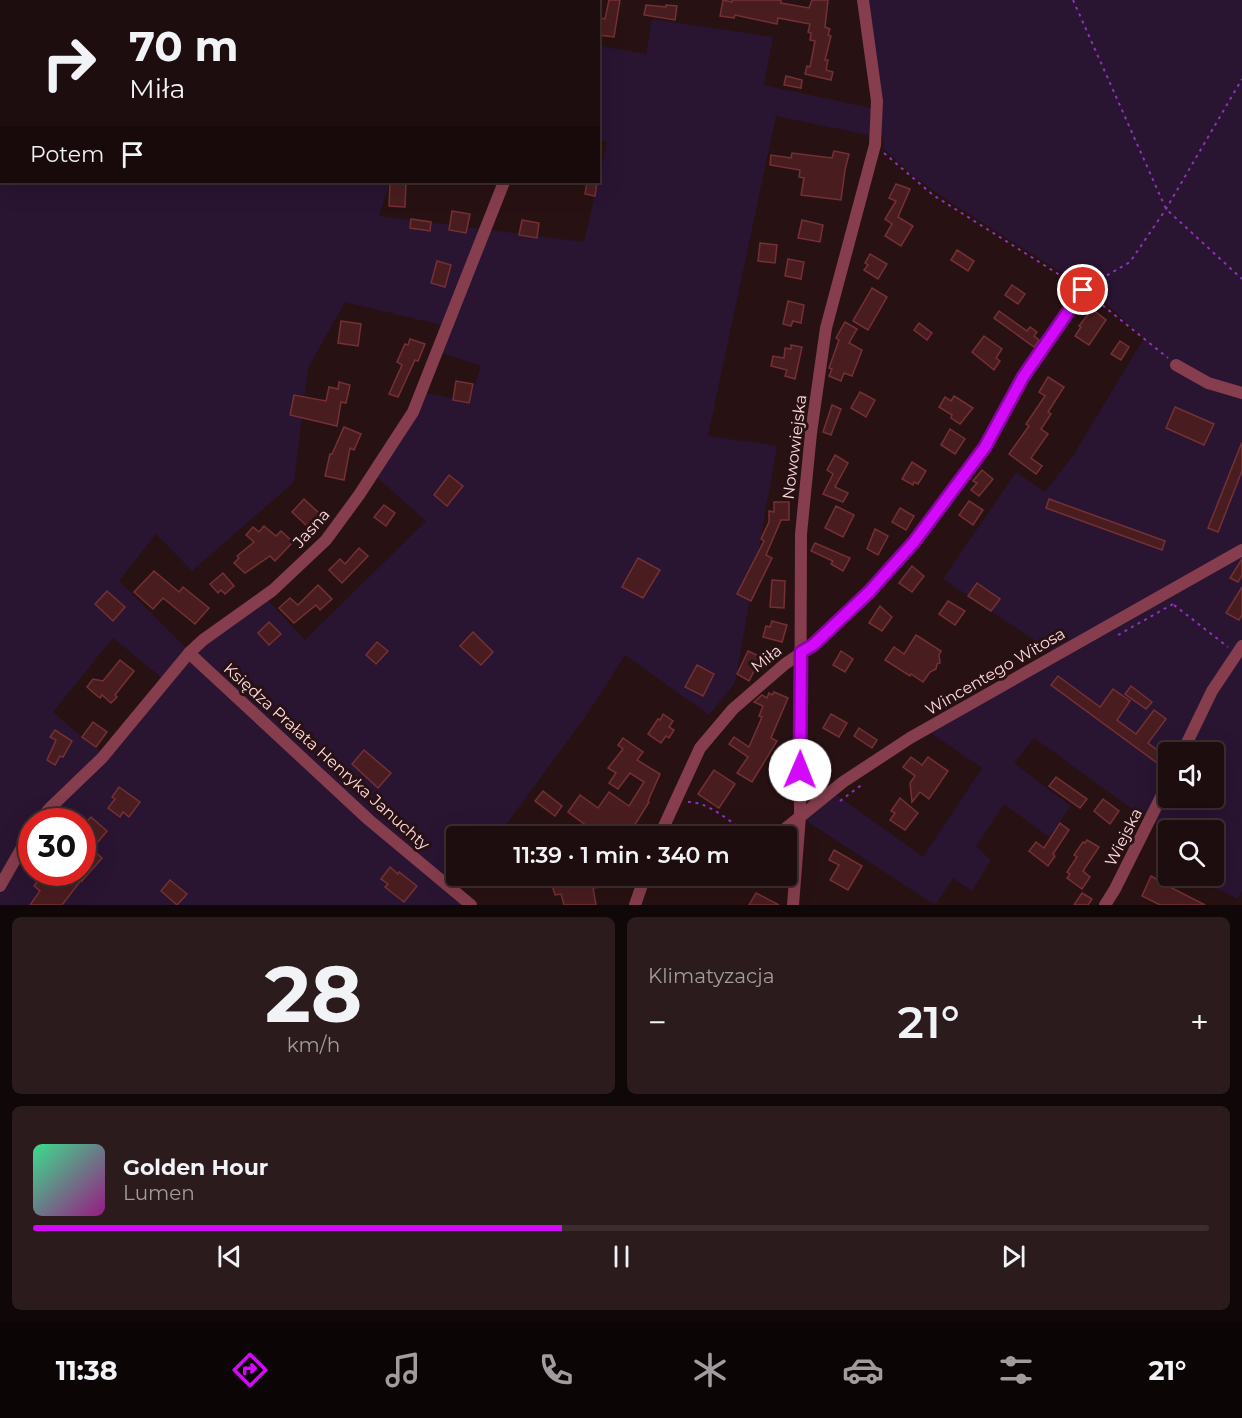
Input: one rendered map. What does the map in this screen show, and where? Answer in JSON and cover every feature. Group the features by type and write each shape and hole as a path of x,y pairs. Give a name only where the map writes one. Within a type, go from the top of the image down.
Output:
{"street":[{"name":"Nowowiejska","path":"793,905 800,816 801,534 811,433 826,328 875,145 877,101 863,0"},
{"name":"Jasna","path":"50,808 102,758 189,653 203,640 273,590 326,540 359,495 413,412 504,183"},
{"name":"Miła","path":"664,826 700,748 733,709 758,686 813,645 869,592 914,542 985,447 1023,377 1083,290"},
{"path":"1176,365 1208,383 1242,393"},
{"name":"Wincentego Witosa","path":"788,826 843,782 910,738 1242,550"},
{"path":"1187,742 1212,691 1239,650"},
{"name":"Księdza Prałata Henryka Januchty","path":"189,653 369,820 471,905"},
{"name":"Wiejska","path":"1105,905 1158,803"},
{"path":"0,886 18,854"},
{"path":"634,905 641,886"}],"path":[{"path":"1072,0 1166,210 1242,279"},
{"path":"1083,290 1130,262 1166,210 1242,79"},
{"path":"875,145 933,195 1083,290 1176,365"},
{"path":"1169,591 1173,604 1239,650"},
{"path":"1115,637 1173,604"},
{"path":"837,803 865,783"},
{"path":"674,801 698,802 736,826"}],"shaded area":[{"path":"867,0 1242,0 1242,892 1238,899 1211,886 1224,886 1224,820 1158,820 1158,825 1034,738 1014,763 1071,806 1049,837 1004,804 976,846 991,860 972,891 953,878 935,905 802,818 834,793 923,857 982,768 925,729 1055,654 943,579 1016,472 1045,492 1074,454 1142,341 1146,341 1089,287 1056,269 914,177 884,149"},
{"path":"652,19 773,37 764,85 875,109 873,136 776,116 708,436 777,446 735,683 709,715 625,655 588,713 505,826 446,826 446,886 462,886 458,891 475,905 0,905 0,890 18,859 18,886 96,886 96,808 56,808 206,640 266,598 305,640 426,521 372,473 419,392 469,401 481,366 436,351 445,326 345,302 308,368 294,482 192,571 156,534 119,581 187,649 163,679 113,638 53,712 103,754 47,808 18,808 18,846 0,878 0,183 390,183 379,216 584,242 598,183 600,183 607,142 600,140 600,46 646,54"}],"building":[{"path":"609,0 620,0 614,37 600,35 601,18 605,19"},
{"path":"723,0 732,2 732,0 781,0 781,3 809,8 812,0 828,0 825,27 830,29 828,35 831,36 825,60 828,60 826,70 833,72 831,80 805,74 807,66 810,67 815,41 810,40 811,33 808,32 810,24 778,18 777,24 735,15 734,18 720,16"},
{"path":"646,5 677,6 675,20 644,15"},
{"path":"786,76 802,80 801,88 784,85"},
{"path":"834,151 849,154 841,200 801,195 804,178 799,177 800,170 770,165 771,155 791,158 792,153 832,158"},
{"path":"390,183 406,183 405,207 389,206"},
{"path":"587,183 597,183 595,196 585,194"},
{"path":"896,184 910,189 898,217 913,226 901,246 885,236 892,224 885,219 896,201 889,198"},
{"path":"452,211 470,214 466,233 449,230"},
{"path":"411,219 431,222 430,231 410,228"},
{"path":"522,220 539,223 537,238 519,235"},
{"path":"802,220 823,225 820,242 798,238"},
{"path":"760,243 777,245 775,263 758,261"},
{"path":"957,250 974,261 968,271 951,260"},
{"path":"870,254 887,264 878,279 864,270 868,265 865,263"},
{"path":"788,259 804,262 801,279 785,276"},
{"path":"437,261 451,265 445,287 431,283"},
{"path":"1012,285 1025,294 1018,304 1005,295"},
{"path":"872,288 887,297 868,330 853,321"},
{"path":"788,301 804,305 801,323 793,321 791,326 783,324"},
{"path":"1092,309 1106,320 1089,345 1075,336 1081,327 1079,326"},
{"path":"999,311 1027,331 1030,327 1037,332 1034,336 1039,340 1034,347 994,318"},
{"path":"341,321 361,324 358,346 338,343"},
{"path":"845,322 857,329 849,343 862,350 852,376 844,373 841,381 829,376 832,369 829,368 839,340 836,338"},
{"path":"919,323 932,333 927,340 914,330"},
{"path":"984,336 1002,349 996,358 1000,361 994,370 972,352"},
{"path":"410,339 425,344 398,397 389,394 402,365 397,362 405,344 408,345"},
{"path":"1120,341 1129,347 1121,360 1111,354"},
{"path":"791,345 802,347 795,379 785,376 787,370 771,366 773,356 784,358 785,348 791,349"},
{"path":"1048,377 1064,387 1048,412 1051,414 1041,429 1048,434 1031,458 1042,466 1036,474 1009,454 1029,426 1026,424 1045,396 1039,392"},
{"path":"456,381 473,384 469,403 453,400"},
{"path":"339,382 350,385 346,403 341,402 337,426 290,415 294,395 326,401 329,387 338,389"},
{"path":"860,392 875,400 866,417 851,408"},
{"path":"954,396 973,408 960,424 951,418 952,415 939,407 945,397 951,401"},
{"path":"832,405 841,409 831,435 823,432"},
{"path":"1175,407 1214,424 1204,445 1166,428"},
{"path":"344,427 361,434 354,450 350,448 344,480 325,476 330,454"},
{"path":"950,429 965,439 955,454 941,445"},
{"path":"1242,442 1242,471 1218,532 1208,528"},
{"path":"835,455 848,463 835,487 848,493 843,502 823,494 833,474 827,470"},
{"path":"912,462 926,471 918,484 914,482 913,485 902,479"},
{"path":"982,470 993,479 979,496 971,490 977,483 973,481"},
{"path":"449,475 463,486 447,506 434,495"},
{"path":"304,499 320,514 308,527 292,512"},
{"path":"1049,499 1165,541 1162,550 1046,508"},
{"path":"969,501 983,510 973,525 959,515"},
{"path":"774,502 789,502 789,520 781,520 766,555 772,558 751,601 737,594 764,541 761,539 769,522 769,511 774,512"},
{"path":"384,505 395,513 386,526 374,517"},
{"path":"836,506 854,515 843,537 825,528"},
{"path":"900,508 914,516 906,530 892,522"},
{"path":"264,526 276,536 281,531 293,542 275,561 270,556 245,573 234,563 239,558 237,556 254,542 246,535 253,527 259,532"},
{"path":"875,529 888,536 878,555 867,549"},
{"path":"815,543 850,558 843,571 831,564 833,561 811,551"},
{"path":"359,548 368,556 342,583 329,570 340,559 345,564"},
{"path":"638,558 660,570 643,598 622,587"},
{"path":"1242,559 1242,575 1238,582 1230,578"},
{"path":"912,566 924,576 912,592 899,583"},
{"path":"154,571 179,592 183,587 209,608 195,624 163,598 153,609 134,592"},
{"path":"223,573 234,586 225,594 221,590 218,593 210,584"},
{"path":"772,580 785,581 784,608 770,607"},
{"path":"977,583 1000,599 991,611 968,596"},
{"path":"318,585 332,599 320,610 316,605 294,623 279,608 290,598 298,605"},
{"path":"1242,587 1242,615 1239,620 1226,613"},
{"path":"107,591 125,607 113,621 95,604"},
{"path":"948,601 965,611 955,625 939,614"},
{"path":"880,606 892,617 882,631 869,623"},
{"path":"772,621 787,625 782,642 763,637 766,626 770,627"},
{"path":"269,622 281,634 269,645 258,633"},
{"path":"473,632 493,652 481,665 460,646"},
{"path":"916,635 941,651 940,663 923,682 885,660 894,647 904,654"},
{"path":"377,642 388,651 376,664 366,655"},
{"path":"748,651 761,657 749,681 737,674"},
{"path":"841,651 853,659 845,672 833,665"},
{"path":"120,660 134,671 111,703 102,695 100,698 87,687 93,679 103,681"},
{"path":"697,665 714,674 703,696 685,687"},
{"path":"1058,676 1100,707 1113,689 1130,701 1117,720 1136,734 1154,710 1166,719 1148,743 1158,750 1158,764 1051,685"},
{"path":"1131,686 1152,702 1146,709 1125,694"},
{"path":"774,692 788,698 771,738 777,741 752,782 737,773 748,757 729,744 734,737 749,747 762,717 759,716 763,706 754,702 762,695 767,698 769,693 772,695"},
{"path":"663,714 673,721 669,727 674,730 669,738 666,736 661,743 648,734"},
{"path":"831,714 847,723 839,737 823,728"},
{"path":"93,722 107,732 96,747 82,737"},
{"path":"859,728 877,740 872,748 854,736"},
{"path":"55,730 72,741 63,757 60,756 55,765 47,760 56,740 50,737"},
{"path":"623,738 643,752 637,760 660,774 649,802 634,826 587,826 568,812 580,795 598,808 609,792 629,806 644,782 630,773 618,789 609,783 616,773 608,768 623,749 618,745"},
{"path":"364,750 391,773 378,788 352,764"},
{"path":"911,757 922,765 928,757 948,771 929,799 920,792 912,802 910,783 915,776 903,767"},
{"path":"714,770 735,784 719,808 698,794"},
{"path":"1056,777 1087,799 1080,808 1049,786"},
{"path":"119,787 140,802 129,817 123,812 120,817 108,808 115,799 112,797"},
{"path":"543,791 562,806 555,816 535,801"},
{"path":"900,798 918,813 905,830 890,820 895,813 891,811"},
{"path":"1103,799 1119,811 1110,824 1094,811"},
{"path":"96,821 107,831 96,844"},
{"path":"1060,823 1069,830 1048,866 1029,851 1036,842 1044,848"},
{"path":"1087,840 1099,847 1083,871 1090,877 1082,889 1067,878 1070,874 1067,872 1077,857 1074,855"},
{"path":"834,850 862,866 848,890 830,880 839,865 829,860"},
{"path":"96,853 102,858 96,865"},
{"path":"390,867 417,886 404,902 385,887 388,884 381,879"},
{"path":"1151,876 1158,880 1158,886 1168,886 1205,905 1160,905 1142,896"},
{"path":"170,880 187,894 177,905 161,891"},
{"path":"34,886 77,886 62,905 30,905 40,891"},
{"path":"552,886 600,886 593,888 596,905 564,905 561,894 555,895"},
{"path":"756,893 779,905 749,905"},
{"path":"1082,893 1092,899 1088,905 1074,905"}],"route":[{"path":"800,770 801,652 813,645 869,592 914,542 985,447 1023,377 1083,290"}]}
